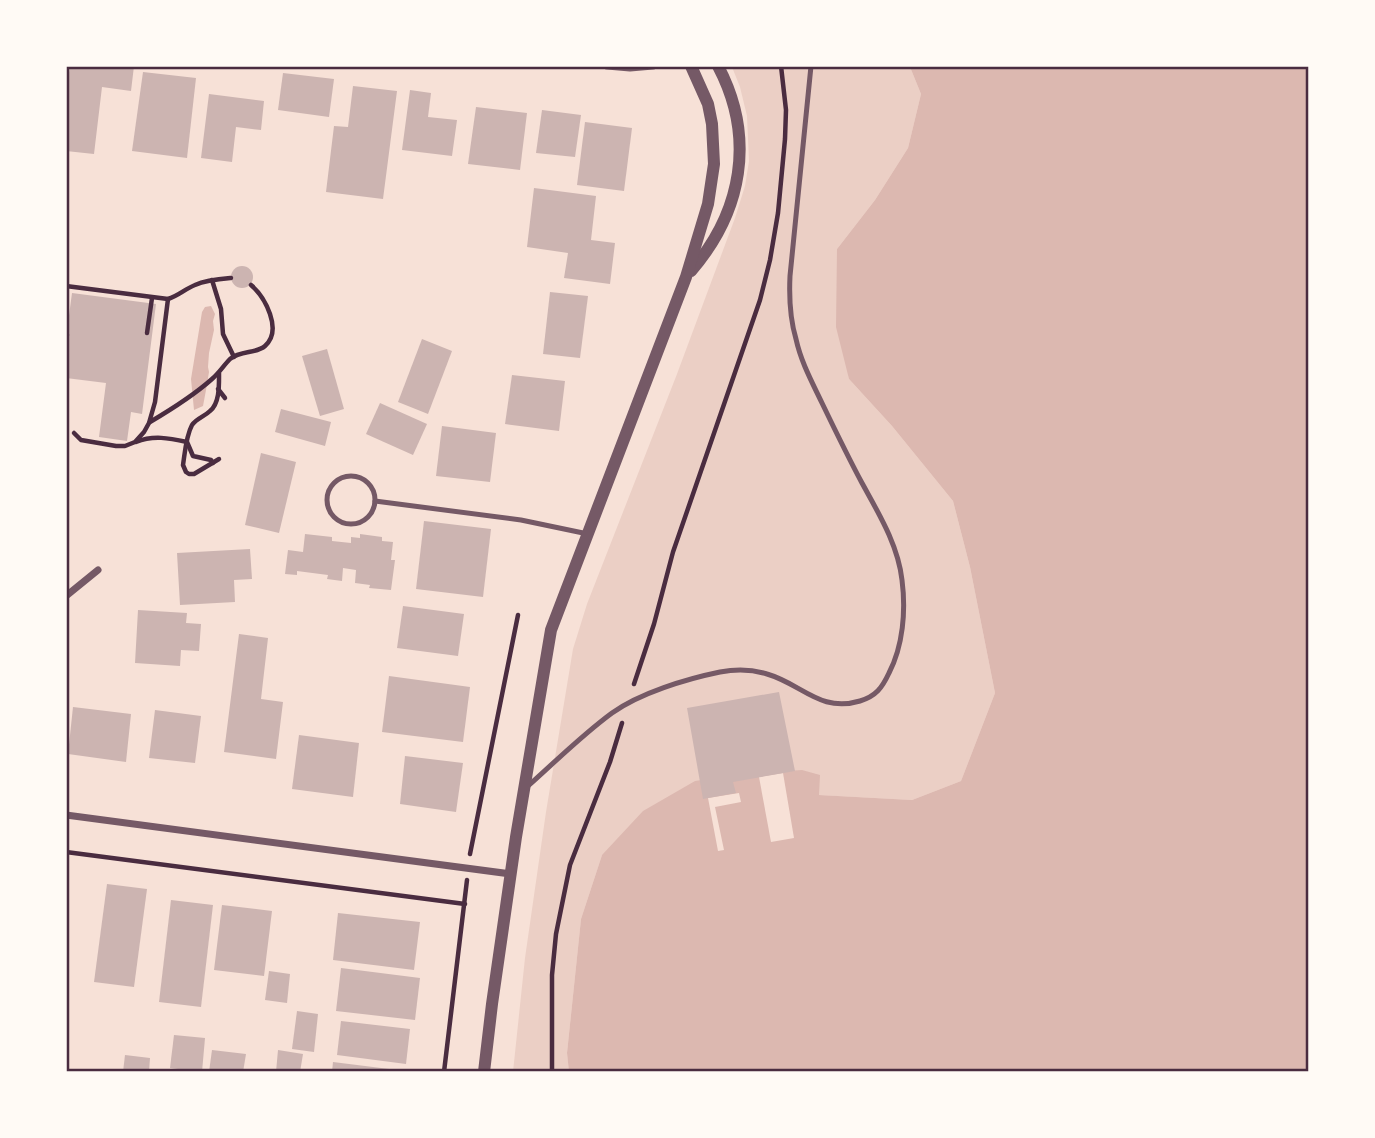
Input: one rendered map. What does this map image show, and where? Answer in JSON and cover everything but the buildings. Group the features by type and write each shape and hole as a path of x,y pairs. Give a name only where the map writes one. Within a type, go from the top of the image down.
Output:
{"street":[{"path":"607,66 653,66"},
{"path":"484,1072 523,791 551,630 686,277 711,190 714,164 710,109 691,66"},
{"path":"686,277 718,235 727,215 739,166 738,125 731,97 718,66"},
{"path":"66,596 98,570"},
{"path":"66,815 511,874"}],"lane":[{"path":"523,791 614,712 674,685 706,675 746,670 769,674 818,700 831,704 848,704 873,696 880,690 897,657 902,625 899,562 890,536 806,369 792,321 791,266 811,66"},
{"path":"354,475 370,484 375,501 367,518 348,524 331,513 327,498 330,488 337,480 354,475"},
{"path":"375,501 521,520 588,534"}],"path":[{"path":"552,1072 552,975 556,934 570,865 610,762 654,624 673,552 760,300 770,260 778,213 785,139 786,110 781,66"},
{"path":"66,286 168,299 196,284 231,278"},
{"path":"212,280 221,309 223,334 234,357"},
{"path":"149,423 191,396 238,354 266,346 272,333 269,310 251,285"},
{"path":"147,332 146,324 152,298"},
{"path":"135,442 149,423 155,402 168,299"},
{"path":"219,372 214,407 193,424 188,435 183,464 186,472 194,474 219,459"},
{"path":"218,389 225,398"},
{"path":"74,433 80,440 125,446 145,438 158,437 187,442"},
{"path":"187,442 193,456 211,460 213,463"},
{"path":"444,1072 468,867 518,615"},
{"path":"66,852 465,904"}],"shaded area":[{"path":"732,67 910,67 921,94 908,148 875,200 837,249 849,379 892,426 953,501 970,567 995,693 961,781 912,800 818,795 602,855 581,919 567,1053 569,1071 513,1072 525,958 573,649 587,604 677,374 745,186 749,161 747,116"},
{"path":"910,67 1308,67 1308,1071 569,1072 567,1053 581,919 602,855 643,811 695,781 741,774 802,770 820,775 819,795 912,800 961,781 995,693 970,567 953,501 892,426 849,379 836,327 837,249 875,200 908,148 921,94"},
{"path":"211,306 215,314 209,372 203,406 194,410 191,379 202,312 205,307"}],"pier":[{"path":"783,773 794,838 771,842 759,777"},
{"path":"739,793 741,802 715,807 724,850 718,851 708,798"}]}
